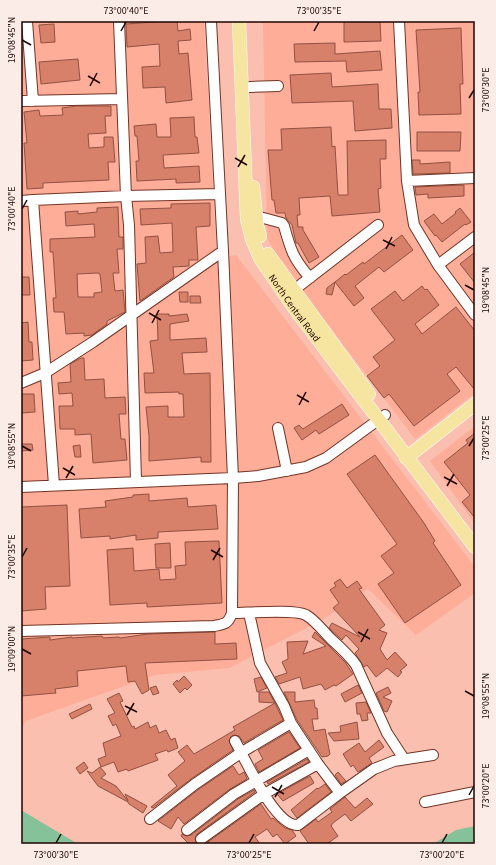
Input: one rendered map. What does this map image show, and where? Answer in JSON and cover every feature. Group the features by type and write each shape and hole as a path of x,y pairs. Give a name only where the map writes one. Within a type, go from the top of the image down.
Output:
{"main road":[{"name":"North Central Road","path":"239,21 247,219 252,238 260,258 295,309 475,537"},
{"name":"North Central Road","path":"248,21 256,216 257,225 265,250 381,418"},
{"path":"412,458 475,404"},
{"path":"412,458 475,414"},
{"name":"North Central Road","path":"412,458 475,547"}],"street":[{"path":"27,21 33,101"},
{"path":"119,21 128,225 136,481"},
{"path":"21,631 214,626 225,624 230,620 232,613 233,478 211,21"},
{"path":"399,21 407,181 414,225 438,265 475,315"},
{"path":"250,86 278,86"},
{"path":"21,102 122,99"},
{"path":"407,181 475,178"},
{"path":"21,201 126,196 220,194"},
{"path":"33,200 54,485"},
{"path":"256,216 282,223 296,261 310,278"},
{"path":"294,290 378,225"},
{"path":"438,265 475,237"},
{"path":"21,383 45,373 99,339 223,251"},
{"path":"21,486 233,478 258,476 287,471 306,467 326,458 381,418"},
{"path":"278,428 287,471"},
{"path":"232,613 297,612 308,616 314,621 351,657 387,733 404,759"},
{"path":"249,613 260,663 284,706 291,723 318,764 340,793"},
{"path":"150,818 195,784 242,752 291,723"},
{"path":"235,741 270,804 286,822 295,825 298,825 374,768 394,761 433,755"},
{"path":"187,830 234,794 309,750"},
{"path":"200,839 264,794 318,764"},
{"path":"425,802 475,792"}],"shaded area":[{"path":"21,21 204,21 217,259 236,255 475,567 475,593 416,635 368,589 322,620 229,668 155,675 26,721 21,729"},
{"path":"263,21 475,21 475,393 415,439 282,264 267,238"},
{"path":"475,426 475,524 430,461"}],"green space":[{"path":"21,810 78,844 21,844"},
{"path":"475,826 475,844 433,844 456,830"}],"building":[{"path":"177,21 178,31 190,29 191,40 178,41 179,54 188,53 192,100 166,103 165,87 143,88 142,67 160,66 159,44 127,47 126,24"},
{"path":"344,21 380,21 381,41 344,42"},
{"path":"54,24 55,42 41,43 39,25"},
{"path":"461,28 463,84 460,84 461,114 419,115 418,92 420,92 416,30"},
{"path":"335,43 335,54 380,51 382,70 347,72 346,61 295,62 294,44"},
{"path":"78,59 80,80 41,84 39,62"},
{"path":"331,73 332,87 378,84 379,109 391,109 392,128 355,131 353,101 292,103 290,75"},
{"path":"76,106 111,106 111,116 105,116 106,133 88,134 89,148 104,147 104,137 113,137 115,162 108,162 109,180 43,183 43,188 27,189 24,143 27,143 24,112 39,110 40,116 63,115 62,108"},
{"path":"194,117 195,137 197,137 199,153 163,155 164,168 199,166 200,182 176,183 176,179 137,181 136,161 139,161 137,136 135,136 134,126 156,124 157,137 171,137 170,118"},
{"path":"331,127 332,147 335,146 338,195 348,195 347,141 386,140 386,159 380,159 381,188 378,189 380,212 332,216 330,196 299,198 300,215 297,215 298,227 303,227 303,230 319,257 309,263 298,243 296,243 292,225 286,218 285,213 276,213 274,200 272,200 268,150 282,150 281,129"},
{"path":"417,132 461,132 460,151 417,151"},
{"path":"412,160 420,160 420,164 450,162 450,173 413,174"},
{"path":"464,185 464,196 428,198 428,194 416,195 415,187"},
{"path":"210,203 210,226 196,227 198,260 189,260 189,266 173,267 174,277 140,301 137,264 146,263 145,237 158,236 160,253 173,252 172,223 141,225 140,209 171,208 171,204"},
{"path":"118,207 119,237 123,237 123,249 117,249 119,273 113,273 115,291 123,290 125,312 107,321 107,324 92,335 84,336 84,333 66,334 64,312 54,312 53,298 56,298 53,252 50,252 50,239 95,237 94,224 66,226 65,212 78,211 78,214 97,212 97,208","holes":["77,274 100,274 102,292 94,293 94,297 78,297"]},
{"path":"460,208 471,222 466,225 465,224 442,242 436,235 435,236 424,221 434,214 442,224"},
{"path":"402,235 413,250 384,272 379,267 355,286 364,298 354,306 335,282 363,262 364,264"},
{"path":"475,252 475,283 460,264"},
{"path":"21,277 29,277 30,295 21,295"},
{"path":"335,282 332,295 326,294 327,288"},
{"path":"422,286 425,290 427,289 439,305 415,324 422,334 456,307 475,331 475,390 456,367 447,374 460,391 414,426 389,394 384,398 367,376 380,366 373,357 395,340 371,309 395,291 403,301"},
{"path":"179,292 188,292 188,302 180,302"},
{"path":"190,296 200,296 201,303 190,303"},
{"path":"157,314 169,314 169,316 187,314 189,321 170,324 170,340 206,338 207,352 182,353 184,374 210,373 211,462 201,462 201,457 149,461 149,436 146,407 168,406 168,417 184,417 183,394 179,394 179,392 145,393 144,373 154,373 150,341 158,340"},
{"path":"28,322 29,342 32,342 33,360 21,361 21,323"},
{"path":"84,358 85,380 104,379 105,398 125,397 126,414 119,414 121,439 125,439 127,460 93,463 91,434 75,435 75,429 60,429 59,406 73,406 72,393 59,394 58,383 71,382 70,364"},
{"path":"21,394 34,394 35,412 21,413"},
{"path":"342,404 349,415 319,434 316,430 302,440 294,428 299,425 303,429"},
{"path":"475,433 475,518 462,502 470,495 444,462 468,443 466,440"},
{"path":"21,444 32,444 33,450 21,451"},
{"path":"80,445 81,457 75,457 73,446"},
{"path":"375,455 424,523 435,541 433,543 461,585 405,623 378,584 394,573 381,556 397,544 347,474"},
{"path":"149,494 149,501 187,498 188,507 216,505 218,529 158,532 158,538 136,540 136,535 110,539 110,536 81,538 79,509 106,507 105,501 133,497 133,495"},
{"path":"67,505 70,586 45,587 46,609 21,611 21,507"},
{"path":"219,541 222,603 147,607 147,603 110,605 107,550 133,548 134,571 159,569 160,580 176,579 175,566 186,565 185,542"},
{"path":"170,543 171,568 156,568 155,544"},
{"path":"340,579 347,588 357,581 362,588 359,589 385,625 379,630 387,633 380,649 387,660 395,652 407,665 400,671 402,672 398,677 387,668 376,677 367,665 364,667 355,653 359,649 346,635 342,640 329,628 332,623 360,637 333,608 339,603 330,590 336,586 334,583"},
{"path":"215,632 215,644 236,643 237,659 145,663 149,690 142,694 135,681 128,682 126,666 77,671 78,686 55,689 56,693 21,696 21,639 50,637 50,640 72,637 102,636 103,638 120,638 148,634"},
{"path":"315,632 345,662 353,674 336,686 334,685 325,690 321,684 303,689 300,677 279,684 275,677 287,673 282,662 288,659 287,642 308,641 303,654 326,646 312,637"},
{"path":"184,676 192,685 187,690 185,688 180,693 173,684 177,680 178,682"},
{"path":"261,677 267,688 257,692 254,679"},
{"path":"358,685 362,693 345,702 341,694"},
{"path":"156,686 159,693 153,695 150,688"},
{"path":"388,687 391,693 383,697 392,701 387,712 384,711 376,693"},
{"path":"259,692 269,692 275,703 259,702"},
{"path":"284,692 295,692 295,702 314,700 315,708 317,708 318,719 312,719 314,731 325,729 330,754 328,756 322,757 297,720"},
{"path":"119,693 123,701 120,702 132,727 134,726 135,729 148,722 150,728 156,725 159,733 166,730 171,740 175,738 178,748 168,752 167,750 155,754 158,760 128,771 127,769 118,772 114,762 101,767 98,759 106,756 103,743 121,736 116,724 113,726 108,716 115,713 107,699"},
{"path":"366,702 371,713 367,713 368,720 362,721 360,714 357,714 356,703"},
{"path":"275,703 283,720 244,743 239,736 232,736 229,741 233,750 153,808 151,807 177,786 168,775 185,761 178,752 187,745 194,754 235,730 233,727"},
{"path":"90,704 92,709 72,719 69,714"},
{"path":"357,722 359,739 334,741 328,733 341,732 340,726"},
{"path":"289,732 300,748 259,772 255,764 263,759 258,750"},
{"path":"379,740 384,747 369,758 372,763 358,772 353,765 351,767 343,754 359,743 365,752"},
{"path":"307,759 309,762 268,784 267,782"},
{"path":"84,762 88,768 80,774 76,768"},
{"path":"233,766 239,775 244,772 247,779 230,789 184,824 178,817 171,829 158,821 199,789"},
{"path":"100,767 106,774 101,778 116,786 128,801 125,794 147,806 143,813 128,802 98,786 87,771 92,773"},
{"path":"338,772 346,781 341,784 335,775"},
{"path":"310,776 314,783 283,801 277,794"},
{"path":"325,784 331,792 297,818 291,810 317,788 318,789"},
{"path":"254,790 255,792 197,834 195,839 197,844 189,844 181,836 182,834 187,836 191,835 238,799"},
{"path":"345,797 355,808 367,798 373,804 351,821 345,814 333,823 331,826 338,836 327,844 309,844 300,831 316,819 318,822 332,812 330,809"},
{"path":"261,804 271,819 273,818 285,828 292,830 296,836 285,844 277,834 273,837 267,829 255,837 260,844 205,844"}]}
